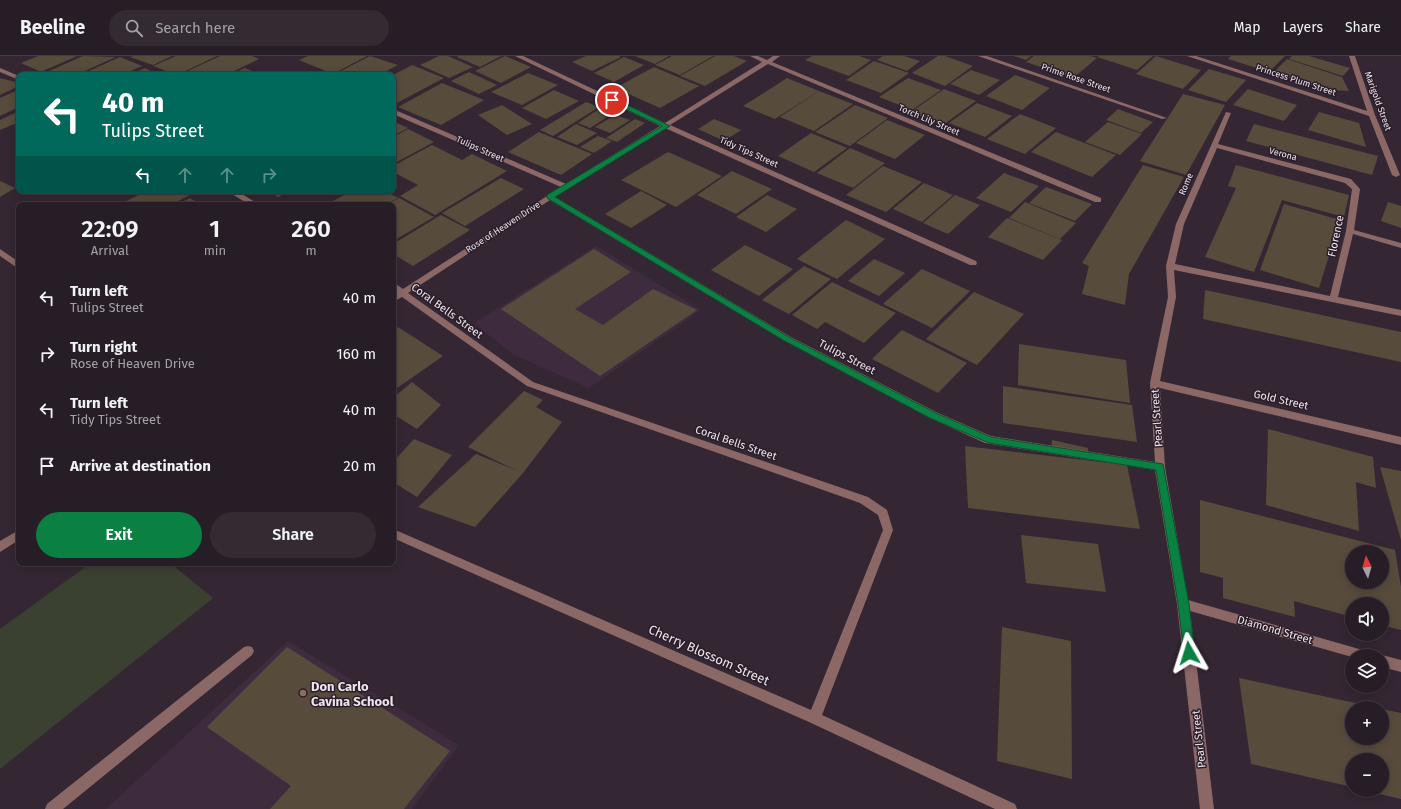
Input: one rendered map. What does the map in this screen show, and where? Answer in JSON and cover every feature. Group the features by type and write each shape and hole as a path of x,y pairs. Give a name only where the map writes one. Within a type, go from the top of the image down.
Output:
{"street":[{"name":"Tidy Tips Street","path":"518,56 666,126 973,263"},
{"name":"Torch Lily Street","path":"753,56 1098,200"},
{"name":"Rose of Heaven Drive","path":"397,296 567,186 778,56"},
{"name":"Prime Rose Street","path":"981,56 1164,118"},
{"name":"Princess Plum Street","path":"1190,56 1372,115"},
{"name":"Marigold Street","path":"1352,56 1372,115 1396,175"},
{"path":"0,70 16,77"},
{"name":"Tulips Street","path":"396,112 567,186"},
{"name":"Rome","path":"1170,266 1180,224 1228,113"},
{"name":"Verona","path":"1214,145 1348,181"},
{"name":"Florence","path":"1333,299 1350,231 1356,189 1348,181"},
{"path":"236,194 251,202"},
{"name":"Tulips Street","path":"550,197 786,338 933,416 989,440 1160,467"},
{"path":"1350,231 1401,246"},
{"path":"0,252 16,264"},
{"path":"1170,266 1401,313"},
{"name":"Pearl Street","path":"1170,266 1172,297 1155,383 1160,467 1183,604 1207,809"},
{"name":"Coral Bells Street","path":"397,296 530,384 864,500 883,513 888,530 814,718"},
{"name":"Gold Street","path":"1155,383 1401,441"},
{"name":"Cherry Blossom Street","path":"396,534 814,718 1010,809"},
{"path":"0,547 16,536"},
{"name":"Diamond Street","path":"1183,604 1345,650"},
{"path":"52,809 248,651"},
{"path":"1389,662 1401,666"}],"shaded area":[{"path":"596,246 701,310 589,388 514,355 474,323"},
{"name":"Don Carlo Cavina School","path":"288,641 459,745 412,809 106,809"}],"green space":[{"path":"87,566 174,566 213,598 0,769 0,629"}],"building":[{"path":"38,56 77,56 41,72 21,63"},
{"path":"83,56 116,57 83,72 49,71"},
{"path":"172,56 153,65 130,57"},
{"path":"176,56 217,56 183,72 169,72 153,66"},
{"path":"220,56 252,56 259,59 232,72 185,72"},
{"path":"308,56 367,56 337,72 328,72 299,60"},
{"path":"370,56 398,65 385,72 339,72"},
{"path":"439,56 448,56 473,67 449,78 420,65"},
{"path":"501,56 480,67 457,57"},
{"path":"505,56 531,67 501,83 475,71"},
{"path":"586,56 621,57 592,71 572,62"},
{"path":"635,56 669,56 655,64"},
{"path":"672,56 713,56 680,75 655,65"},
{"path":"715,56 734,56 747,61 705,86 680,76"},
{"path":"812,56 859,56 871,60 849,76 805,60"},
{"path":"883,56 904,56 920,61 907,71 877,60"},
{"path":"938,56 945,56 973,66 945,86 912,73"},
{"path":"1014,56 1031,56 1026,60"},
{"path":"1034,56 1090,56 1097,58 1073,78 1026,62"},
{"path":"1153,56 1137,70 1097,57"},
{"path":"1156,56 1201,70 1183,89 1136,74"},
{"path":"1231,56 1285,56 1269,72 1228,59"},
{"path":"1292,56 1309,56 1350,68 1343,76 1289,59"},
{"path":"120,57 142,66 129,72 87,72"},
{"path":"624,57 644,65 614,82 594,73"},
{"path":"1287,59 1342,77 1349,91 1330,90 1273,73"},
{"path":"874,61 909,73 881,93 846,80"},
{"path":"412,65 444,78 397,103 396,73"},
{"path":"654,67 699,86 660,108 615,88"},
{"path":"145,68 153,72 136,72"},
{"path":"245,68 254,72 236,72"},
{"path":"1209,69 1246,80 1226,102 1188,90"},
{"path":"971,70 1000,80 979,95 950,84"},
{"path":"469,72 497,85 479,94 451,81"},
{"path":"528,73 558,85 522,105 491,92"},
{"path":"1015,75 1050,88 1022,110 986,96"},
{"path":"0,78 16,82 16,87 0,95"},
{"path":"787,78 819,91 775,119 743,106"},
{"path":"908,78 941,90 912,110 879,97"},
{"path":"442,83 484,100 441,125 398,107"},
{"path":"944,89 976,101 943,125 911,112"},
{"path":"1248,89 1297,105 1284,121 1233,105"},
{"path":"554,90 579,101 546,119 522,108"},
{"path":"16,91 16,108 0,116 0,98"},
{"path":"819,91 853,104 814,131 780,117"},
{"path":"1183,94 1225,105 1186,175 1140,161"},
{"path":"586,102 599,107 553,136 540,130"},
{"path":"977,103 1012,116 985,137 949,123"},
{"path":"502,105 532,124 507,135 478,115"},
{"path":"855,105 888,118 850,146 815,132"},
{"path":"602,107 615,112 590,128 578,123"},
{"path":"1118,109 1153,122 1141,133 1106,120"},
{"path":"16,112 16,123 0,130 0,120"},
{"path":"1319,112 1359,123 1366,147 1308,130"},
{"path":"1020,114 1056,128 1025,154 987,139"},
{"path":"615,115 630,120 610,133 595,127"},
{"path":"635,119 645,123 617,142 606,138"},
{"path":"714,119 741,130 724,141 698,129"},
{"path":"887,120 925,135 895,159 856,143"},
{"path":"396,122 408,128 396,134"},
{"path":"1108,122 1142,134 1120,155 1085,142"},
{"path":"576,124 597,133 577,145 557,137"},
{"path":"1254,124 1378,156 1372,175 1246,141"},
{"path":"408,129 434,142 396,162 396,135"},
{"path":"539,132 592,154 561,175 508,152"},
{"path":"1056,132 1116,155 1092,177 1031,152"},
{"path":"811,133 847,148 814,172 778,156"},
{"path":"598,136 612,141 594,153 580,147"},
{"path":"432,145 462,160 472,154 507,171 435,215 400,196 418,185 396,174 396,164"},
{"path":"850,148 885,163 853,188 817,173"},
{"path":"668,152 722,176 676,207 621,180"},
{"path":"1143,165 1184,177 1129,274 1125,305 1082,294 1089,266 1082,263"},
{"path":"1236,165 1349,195 1344,217 1282,200 1254,272 1205,257 1236,188 1228,186"},
{"path":"883,166 922,182 886,212 846,195"},
{"path":"732,171 772,189 736,214 697,195"},
{"path":"1004,173 1039,186 1011,212 976,198"},
{"path":"501,178 524,189 465,226 442,213"},
{"path":"0,181 15,188 0,197"},
{"path":"924,183 953,195 922,222 893,209"},
{"path":"1046,187 1092,204 1075,221 1029,203"},
{"path":"641,191 667,205 631,228 605,214"},
{"path":"141,194 190,195 176,202 124,202"},
{"path":"273,194 284,194 278,197"},
{"path":"346,194 391,194 398,198 391,202 331,202"},
{"path":"767,195 797,209 766,232 736,217"},
{"path":"955,195 980,205 948,234 923,223"},
{"path":"190,198 196,202 182,202"},
{"path":"399,198 434,217 396,239 396,202 392,202"},
{"path":"1025,202 1076,223 1060,239 1009,218"},
{"path":"1388,202 1401,206 1401,228 1381,221"},
{"path":"1284,204 1340,220 1319,288 1260,270"},
{"path":"441,215 470,230 413,266 396,256 396,242"},
{"path":"1007,218 1062,240 1043,260 988,237"},
{"path":"846,220 885,239 837,279 797,259"},
{"path":"745,245 793,269 759,296 711,270"},
{"path":"594,249 631,272 575,309 603,325 653,289 697,310 600,376 501,309"},
{"path":"874,259 905,273 879,296 848,281"},
{"path":"804,266 831,279 789,314 762,300"},
{"path":"922,269 970,291 932,328 883,304"},
{"path":"832,282 896,313 864,343 825,322 817,329 792,315"},
{"path":"1205,290 1401,332 1401,362 1203,319"},
{"path":"974,292 1024,314 977,365 926,339"},
{"path":"398,327 443,356 396,389 396,329"},
{"path":"902,330 967,363 938,393 872,359"},
{"path":"1019,344 1126,360 1130,403 1018,385"},
{"path":"412,382 441,405 417,429 396,416 396,395"},
{"path":"1003,386 1132,405 1137,442 1003,423"},
{"path":"524,391 543,400 536,407 562,422 523,473 475,527 418,507 476,454 518,471 468,447"},
{"path":"1268,429 1373,457 1376,488 1356,482 1359,531 1266,505"},
{"path":"414,439 452,455 417,497 396,484 396,459"},
{"path":"1052,440 1088,448 1087,460 1051,451"},
{"path":"965,446 1127,465 1140,529 968,508"},
{"path":"1380,467 1401,471 1401,540"},
{"path":"1200,500 1376,545 1345,545 1345,589 1389,589 1389,548 1395,550 1401,587 1401,630 1389,627 1389,597 1345,597 1345,615 1294,601 1295,617 1223,598 1223,578 1200,572"},
{"path":"1021,535 1098,544 1106,592 1026,583"},
{"path":"1002,627 1071,641 1072,779 997,761"},
{"name":"Don Carlo Cavina School","path":"287,647 450,751 404,809 270,809 291,786 207,727"},
{"path":"1239,678 1346,701 1345,745 1389,745 1389,710 1401,713 1401,799 1389,796 1389,753 1345,753 1345,785 1251,764"}],"place":[{"name":"Don Carlo Cavina School","path":"303,693"}],"route":[{"path":"612,100 666,126 550,197 786,338 933,416 989,440 1160,467 1183,604 1189,653"}]}
